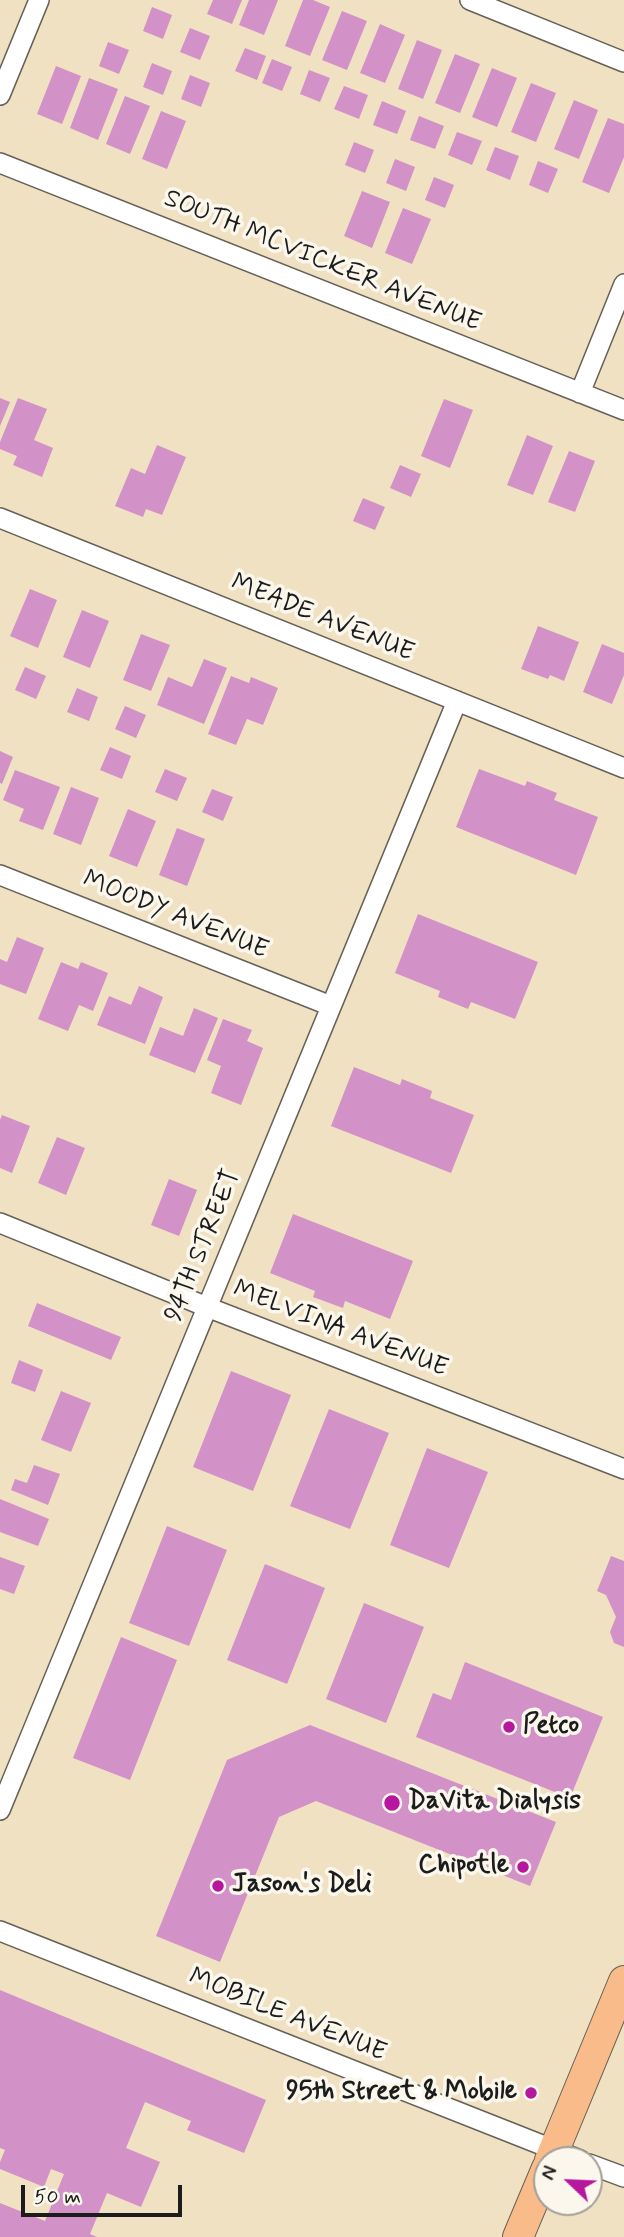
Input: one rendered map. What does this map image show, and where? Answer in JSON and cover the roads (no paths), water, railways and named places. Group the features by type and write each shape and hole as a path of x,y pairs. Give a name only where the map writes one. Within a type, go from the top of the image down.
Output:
{"main road":[{"path":"563,2146 624,1981"},
{"path":"518,2237 533,2208"}],"street":[{"path":"0,95 39,0"},
{"path":"470,0 624,62"},
{"name":"SOUTH MCVICKER AVENUE","path":"0,163 624,410"},
{"path":"580,393 624,284"},
{"name":"MEADE AVENUE","path":"0,518 624,768"},
{"name":"94TH STREET","path":"0,1810 457,701"},
{"name":"MOODY AVENUE","path":"0,875 331,1006"},
{"name":"MELVINA AVENUE","path":"0,1223 207,1307 624,1469"},
{"name":"MOBILE AVENUE","path":"0,1931 533,2149"},
{"path":"603,2169 624,2177"}],"place":[{"name":"Petco","path":"509,1727"},
{"name":"DaVita Dialysis","path":"392,1803"},
{"name":"Chipotle","path":"523,1867"},
{"name":"Jason's Deli","path":"218,1886"},
{"name":"95th Street & Mobile","path":"531,2093"}]}
